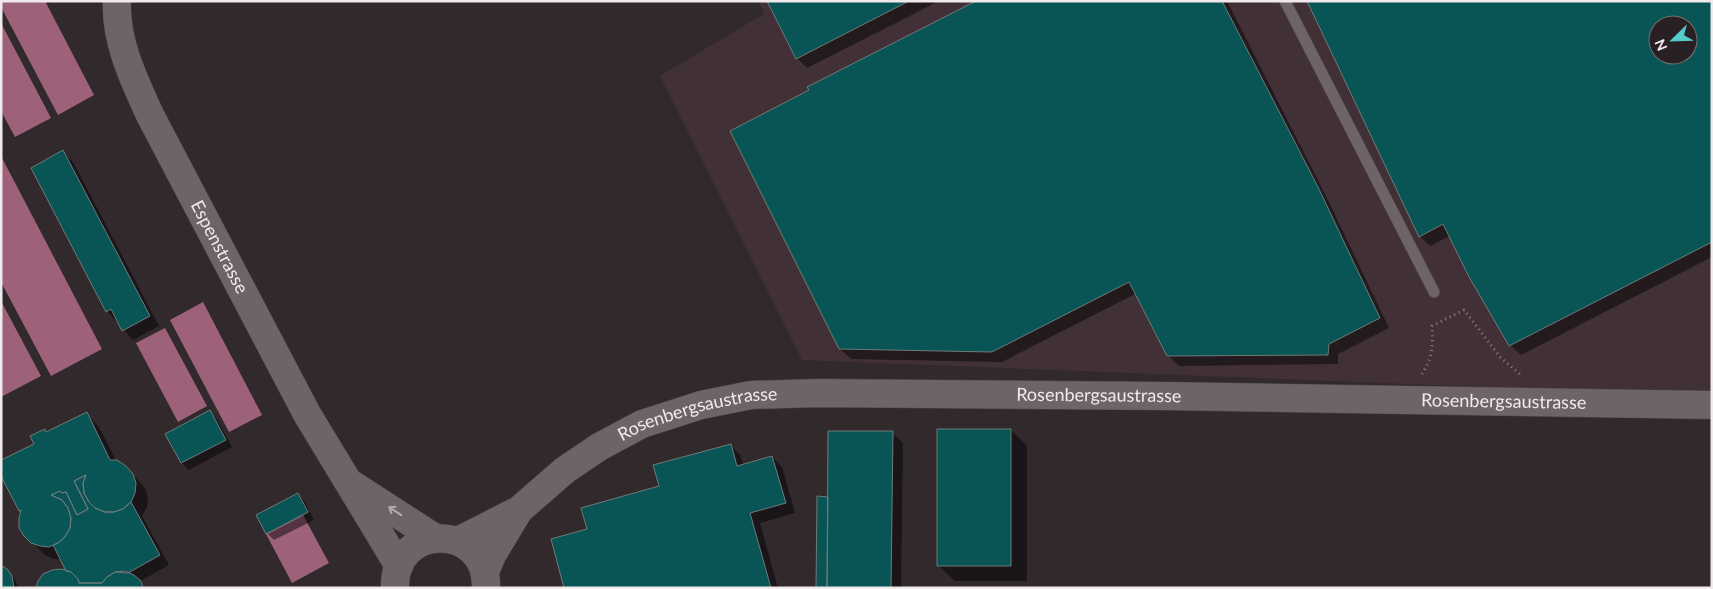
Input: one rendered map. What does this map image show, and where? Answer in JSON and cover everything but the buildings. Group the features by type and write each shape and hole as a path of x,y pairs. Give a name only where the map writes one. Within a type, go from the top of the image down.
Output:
{"street":[{"name":"Espenstrasse","path":"117,1 116,15 124,51 150,115 307,414 326,447 350,482 396,582"},
{"name":"Rosenbergsaustrasse","path":"485,580 492,555 519,510 565,470 599,447 642,424 701,405 751,395 818,393 1153,396 1712,405"},
{"name":"Espenstrasse","path":"350,482 446,540 470,548 479,559 485,580"},
{"name":"Rosenbergsaustrasse","path":"396,582 405,556 413,547 423,541 446,540 519,510"}],"lane":[{"path":"1285,1 1434,292"}],"path":[{"path":"1432,326 1464,310"}],"shaded area":[{"path":"1,1 45,1 94,95 58,115 1,7"},
{"path":"758,1 1712,1 1712,396 802,360 660,76 764,14"},
{"path":"1,23 51,118 15,137 1,111"},
{"path":"1,156 102,349 51,376 1,282"},
{"path":"1,301 41,376 1,397"},
{"path":"203,302 262,415 229,432 170,320"},
{"path":"165,328 207,406 178,422 136,343"},
{"path":"303,515 329,563 292,583 266,534"}]}
